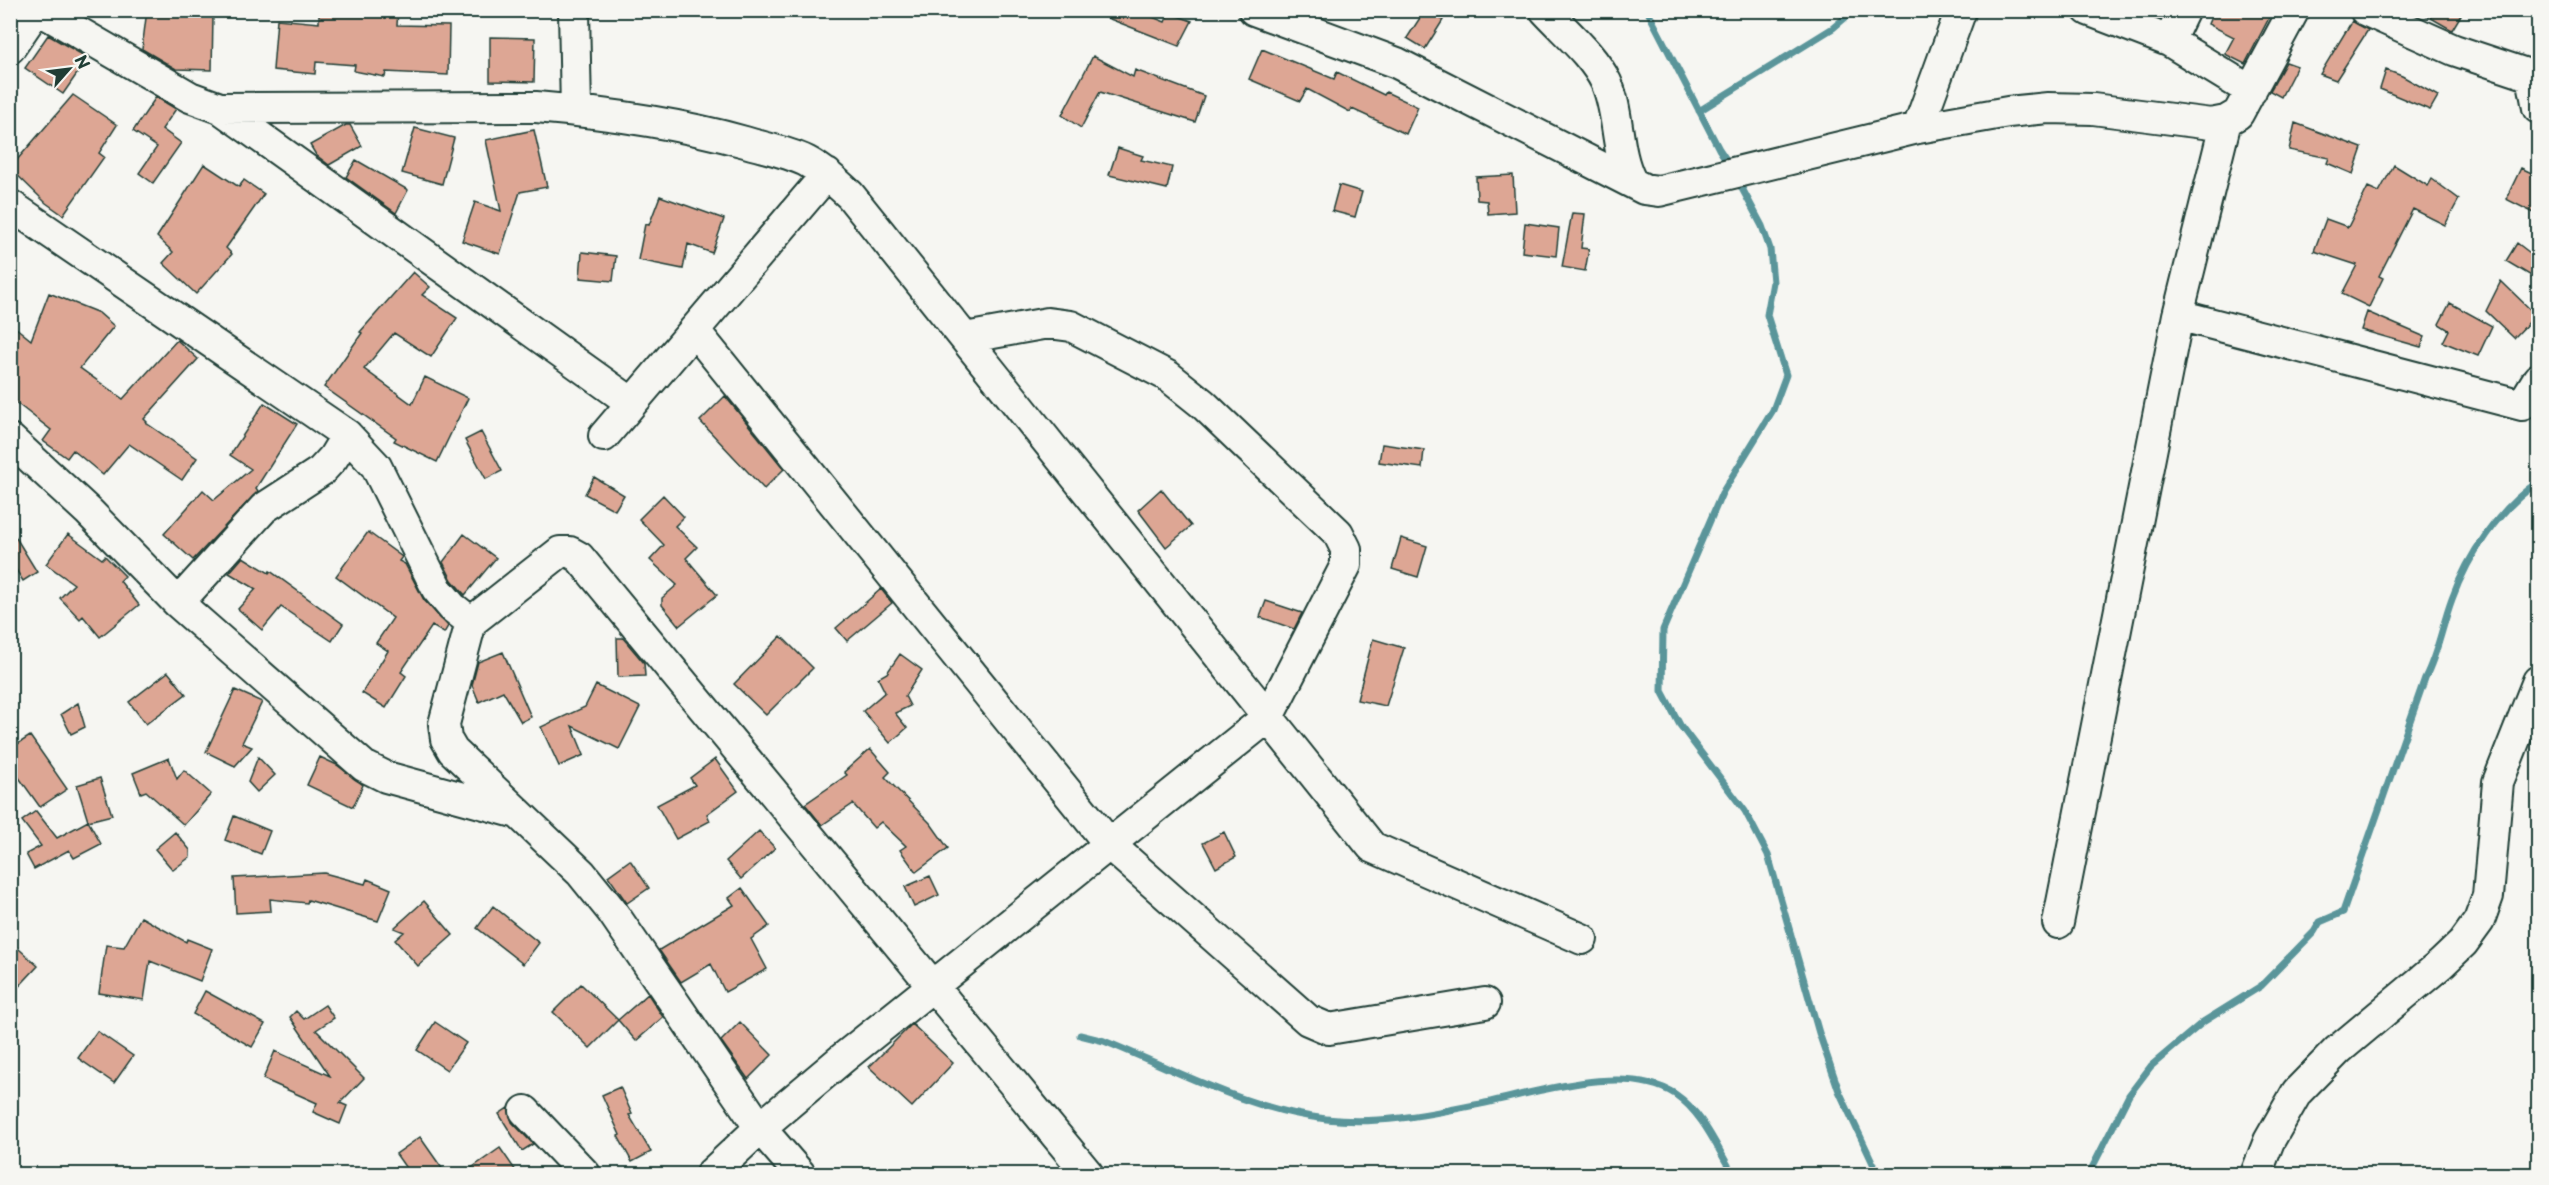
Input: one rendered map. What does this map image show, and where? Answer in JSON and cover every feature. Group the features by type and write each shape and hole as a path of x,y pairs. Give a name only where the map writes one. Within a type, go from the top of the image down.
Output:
{"street":[{"path":"10,48 36,10"},
{"path":"40,10 190,97 220,108 632,403"},
{"path":"574,10 576,111"},
{"path":"1254,10 1397,63 1644,189 1659,191 1918,128 2048,108 2092,109 2211,124 2226,121 2238,114 2294,10"},
{"path":"1545,10 1599,69 1606,83 1623,166 1632,181"},
{"path":"1918,128 1961,10"},
{"path":"2088,10 2169,41 2251,91"},
{"path":"2169,41 2184,10"},
{"path":"2365,10 2454,50 2535,75 2538,108"},
{"path":"220,108 536,107 576,111 705,131 786,153 827,174 850,195 1372,847 1582,939"},
{"path":"2058,923 2178,315 2226,121"},
{"path":"604,436 827,174"},
{"path":"10,205 347,435 376,466 437,589 452,607 471,622"},
{"path":"2178,315 2522,405 2538,379"},
{"path":"711,1174 760,1128 1268,717 1346,565 1346,549 1338,533 1203,404 1168,376 1071,326 1048,323 965,338"},
{"path":"694,330 1110,845 1318,1026 1329,1029 1485,1003"},
{"path":"178,603 264,508 321,471 333,458 347,435"},
{"path":"10,440 89,512 178,603 364,766 387,777 520,813"},
{"path":"800,1174 760,1128 610,910 581,873 453,751 446,739 444,724 471,622 560,552 570,552 579,557 1088,1174"},
{"path":"2256,1174 2269,1141 2297,1092 2338,1050 2441,964 2463,943 2479,921 2488,896 2498,782 2538,681"},
{"path":"525,1111 585,1174"}],"building":[{"path":"147,10 180,10 179,15 213,16 212,70 176,69 142,49"},
{"path":"319,10 398,10 397,25 449,26 448,75 386,72 385,77 354,71 355,65 316,62 315,74 273,70 277,19 319,23"},
{"path":"1135,10 1165,22 1169,13 1192,21 1179,46 1092,12"},
{"path":"1425,10 1443,20 1425,49 1407,38"},
{"path":"2214,10 2256,10 2269,18 2245,64 2225,54 2234,37 2208,24"},
{"path":"2417,10 2464,10 2452,30"},
{"path":"2352,21 2368,30 2336,80 2320,74"},
{"path":"48,35 88,58 63,94 25,68"},
{"path":"490,37 535,38 534,82 490,81"},
{"path":"1262,49 1334,79 1337,72 1384,95 1386,92 1418,107 1406,134 1352,109 1350,112 1307,89 1300,101 1249,79"},
{"path":"1093,56 1133,77 1135,70 1204,96 1195,122 1100,92 1081,128 1062,115"},
{"path":"2286,62 2297,66 2281,97 2270,91"},
{"path":"2386,70 2438,96 2430,110 2380,89"},
{"path":"73,95 117,125 99,153 104,157 63,215 46,203 10,168"},
{"path":"156,97 176,109 162,129 181,143 153,183 139,173 157,147 133,131"},
{"path":"2295,123 2362,148 2353,174 2327,163 2329,158 2289,150"},
{"path":"350,125 362,146 329,165 316,155 310,145"},
{"path":"415,128 454,138 442,184 402,173"},
{"path":"534,130 547,187 520,192 500,254 462,241 475,202 501,211 486,140"},
{"path":"1118,148 1143,156 1141,160 1172,167 1167,189 1109,175"},
{"path":"356,160 408,190 396,213 346,177"},
{"path":"204,164 239,187 244,180 264,194 226,248 232,254 196,294 163,263 173,252 157,237"},
{"path":"2394,165 2428,186 2432,179 2459,199 2445,225 2413,209 2379,276 2383,278 2369,307 2342,294 2357,265 2314,251 2326,219 2348,227 2368,187 2379,192"},
{"path":"2521,168 2538,176 2538,215 2506,199"},
{"path":"1513,175 1515,212 1488,214 1487,201 1477,200 1476,177"},
{"path":"1339,185 1362,192 1355,217 1332,211"},
{"path":"660,196 724,219 712,253 688,244 683,269 638,260 645,224 649,225"},
{"path":"1572,213 1585,214 1581,248 1589,249 1585,271 1562,267"},
{"path":"1525,223 1559,228 1556,256 1522,252"},
{"path":"2517,243 2538,259 2538,280 2506,261"},
{"path":"582,252 616,256 613,281 580,278"},
{"path":"413,272 430,287 422,295 457,318 431,357 394,333 364,369 412,404 425,377 468,398 437,462 394,441 396,438 324,387 362,333 360,332"},
{"path":"2501,281 2536,315 2514,338 2486,311"},
{"path":"49,293 99,313 114,326 80,368 123,399 177,340 198,359 144,419 146,423 197,458 182,480 129,444 103,475 73,450 67,458 43,441 51,430 10,398 10,323 31,340"},
{"path":"2450,303 2492,326 2478,356 2443,342 2449,330 2439,324"},
{"path":"2367,312 2425,337 2421,347 2361,330"},
{"path":"725,396 784,469 764,489 700,421"},
{"path":"264,403 297,424 256,488 258,491 193,560 164,534 203,490 214,500 251,469 230,455"},
{"path":"481,432 502,471 486,479 465,440"},
{"path":"1382,444 1424,450 1422,468 1379,462"},
{"path":"594,477 624,495 615,510 585,494"},
{"path":"1161,489 1191,526 1166,547 1138,510"},
{"path":"663,495 684,517 675,526 697,547 686,558 717,595 679,626 662,605 662,598 677,585 650,560 664,545 639,519"},
{"path":"10,528 37,572 23,581 10,560"},
{"path":"368,532 402,557 399,561 405,564 424,600 448,626 444,633 432,626 401,672 406,676 386,708 362,693 388,651 376,643 393,618 336,576"},
{"path":"68,534 102,559 105,556 125,576 120,581 139,605 100,637 83,616 80,619 60,598 74,584 46,564"},
{"path":"464,534 496,558 465,595 452,580 443,562"},
{"path":"1401,538 1427,546 1418,577 1392,569"},
{"path":"243,557 269,573 270,571 343,624 332,641 281,607 262,630 238,609 256,589 229,573"},
{"path":"881,589 892,603 847,641 836,628"},
{"path":"1266,601 1302,613 1294,629 1260,617"},
{"path":"781,636 813,668 766,715 734,684"},
{"path":"617,638 623,638 644,663 645,676 618,677"},
{"path":"1373,639 1404,648 1386,706 1357,700"},
{"path":"503,652 531,717 521,722 503,691 479,702 472,685 478,662"},
{"path":"900,654 922,670 905,696 910,706 895,713 907,728 890,743 863,711 885,692 878,678 887,673"},
{"path":"168,672 186,694 146,724 129,702"},
{"path":"596,685 640,707 619,749 572,726 584,755 559,766 541,727 585,707"},
{"path":"235,690 262,702 242,743 252,747 235,766 206,752"},
{"path":"78,703 85,727 71,734 61,714"},
{"path":"30,736 67,789 40,807 10,765 10,749"},
{"path":"870,749 890,772 885,777 931,824 948,848 916,872 900,850 906,846 881,822 874,828 853,804 822,825 805,804 847,775 844,772"},
{"path":"258,757 275,775 257,792 248,782"},
{"path":"320,757 337,765 363,785 353,807 307,785"},
{"path":"169,758 177,779 184,770 211,794 184,825 146,791 141,793 133,773"},
{"path":"715,759 738,791 707,814 710,821 676,839 657,805 695,785 690,778"},
{"path":"100,778 112,815 88,821 77,785"},
{"path":"36,811 57,838 88,821 101,844 74,858 69,850 34,869 26,854 41,846 22,821"},
{"path":"234,816 270,831 261,854 225,840"},
{"path":"759,831 775,848 741,879 726,861"},
{"path":"175,832 190,850 190,857 173,870 155,849"},
{"path":"1224,832 1236,857 1216,868 1203,843"},
{"path":"630,860 649,888 627,903 608,876"},
{"path":"324,873 365,884 367,879 391,889 378,921 308,900 307,903 270,899 271,911 236,913 234,878"},
{"path":"930,876 939,895 914,907 905,887"},
{"path":"742,888 769,926 751,939 767,969 725,992 711,964 681,982 659,950 734,905 729,898"},
{"path":"424,901 453,935 418,966 395,940 404,932 394,928"},
{"path":"493,906 539,943 523,964 477,928"},
{"path":"141,917 186,942 187,939 212,949 200,981 150,961 144,1000 99,993 106,945 124,947"},
{"path":"10,941 38,966 10,996"},
{"path":"581,984 618,1020 590,1048 553,1012"},
{"path":"205,991 265,1024 252,1047 193,1014"},
{"path":"648,994 663,1017 636,1041 618,1020"},
{"path":"325,1005 334,1018 316,1030 364,1078 340,1103 347,1106 340,1124 313,1112 317,1103 263,1079 275,1051 330,1076 290,1017 296,1011 304,1019"},
{"path":"435,1022 466,1043 447,1070 417,1050"},
{"path":"740,1022 772,1055 748,1079 721,1041"},
{"path":"912,1024 953,1063 912,1107 869,1067"},
{"path":"97,1031 133,1056 114,1083 78,1058"},
{"path":"620,1087 632,1114 629,1115 651,1152 632,1162 618,1136 620,1135 602,1095"},
{"path":"508,1108 512,1122 533,1144 522,1151 499,1114"},
{"path":"420,1137 446,1174 410,1174 396,1154"},
{"path":"500,1148 518,1174 463,1174"}],"waterway":[{"path":"1647,10 1719,149 1731,167"},
{"path":"1699,111 1833,28 1854,10"},
{"path":"1737,179 1762,226 1770,249 1773,282 1767,315 1786,375 1773,410 1722,493 1663,630 1662,691 1680,725 1745,811 1768,855 1819,1033 1839,1091 1878,1174"},
{"path":"2089,1174 2129,1095 2151,1066 2203,1022 2261,986 2314,932 2320,922 2343,912 2459,582 2486,534 2510,505 2538,482"},
{"path":"1080,1035 1104,1041 1240,1098 1297,1114 1345,1121 1382,1120 1420,1115 1576,1083 1630,1080 1654,1085 1675,1094 1701,1120 1733,1174"}]}
